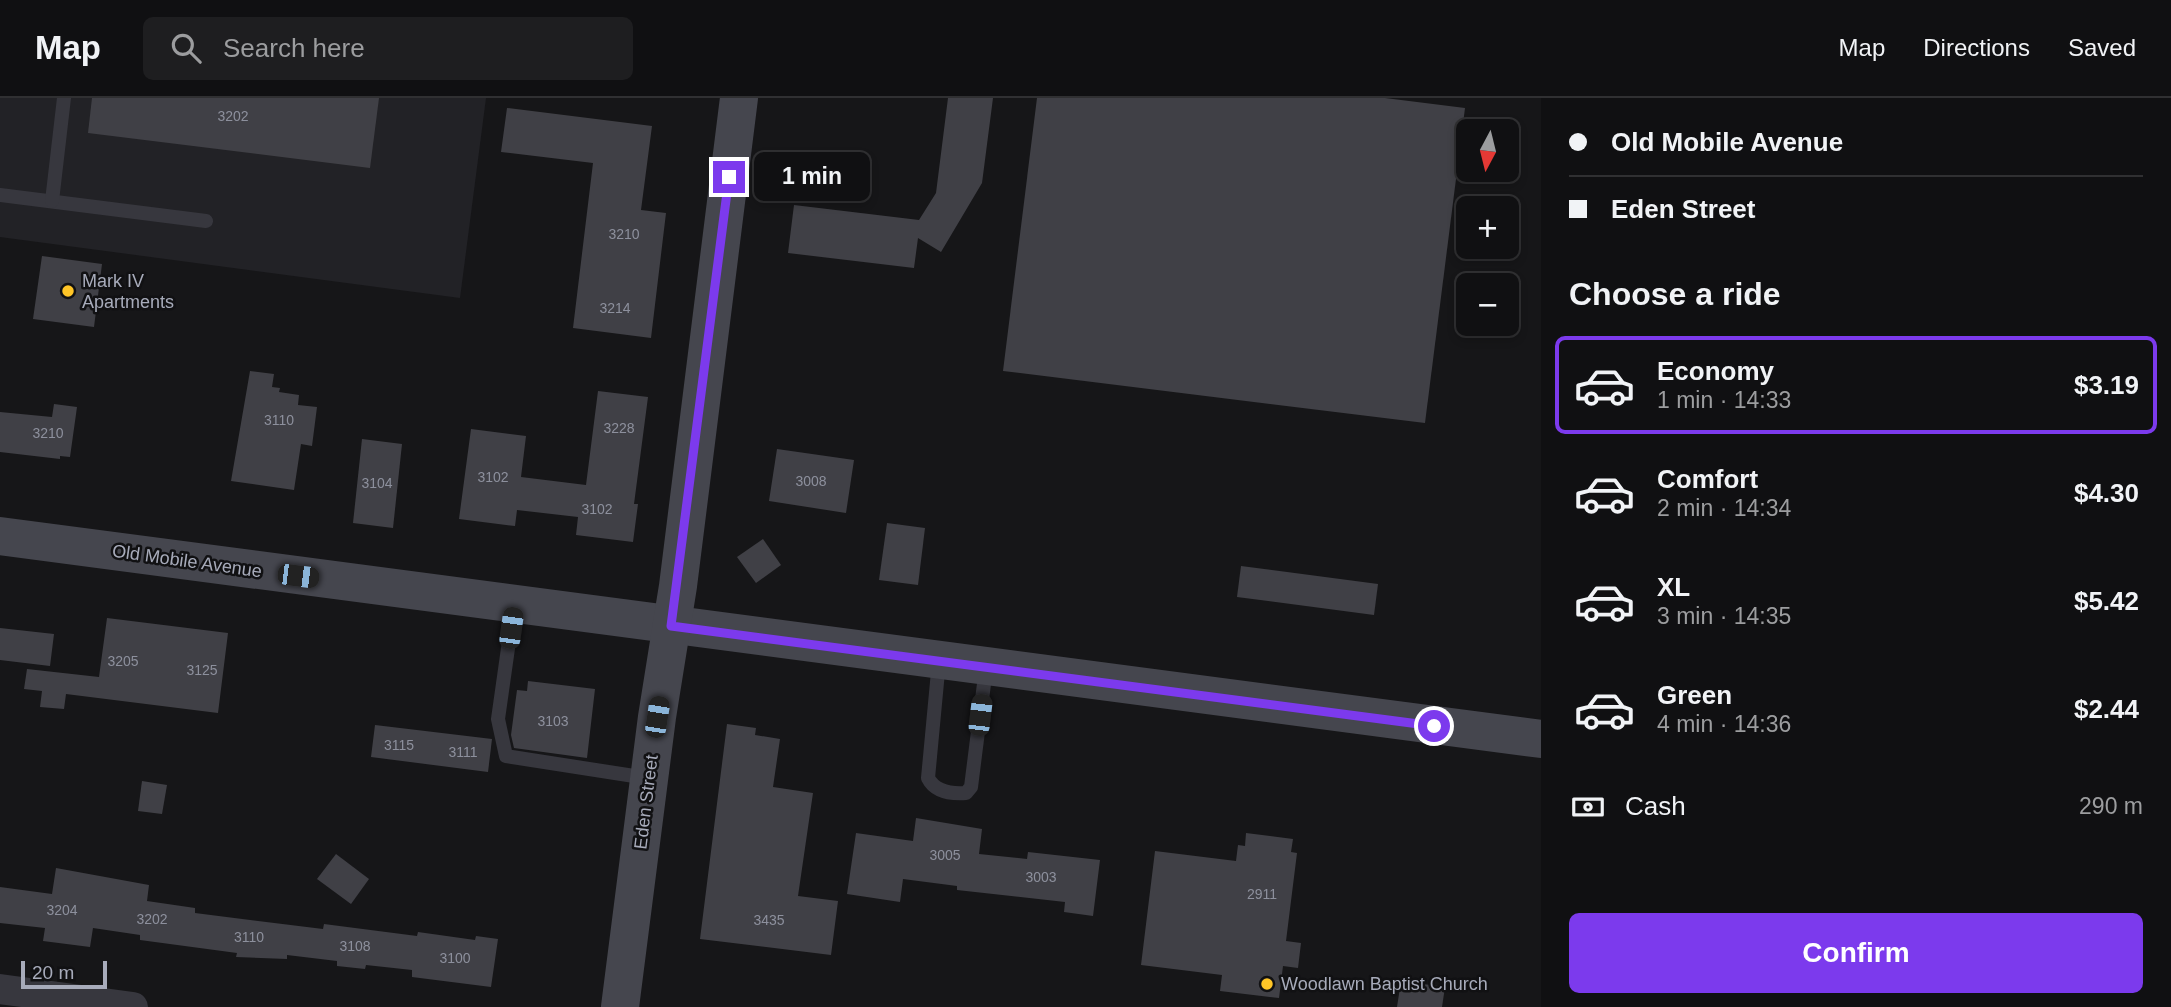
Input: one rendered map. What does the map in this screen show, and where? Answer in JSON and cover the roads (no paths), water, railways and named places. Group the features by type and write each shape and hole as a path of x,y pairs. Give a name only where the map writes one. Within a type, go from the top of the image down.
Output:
{"main road":[{"name":"Eden Street","path":"620,1007 739,98"},
{"name":"Old Mobile Avenue","path":"0,536 1541,739"}],"street":[{"path":"0,989 133,1007"}],"lane":[{"path":"52,201 64,98"},
{"path":"0,195 206,221"},
{"path":"514,605 498,719 506,756 649,778"},
{"path":"939,661 928,778 936,788 961,794 970,792 971,787 986,666"}],"place":[{"name":"Mark IV Apartments","path":"68,291"},
{"name":"Woodlawn Baptist Church","path":"1267,984"}]}
